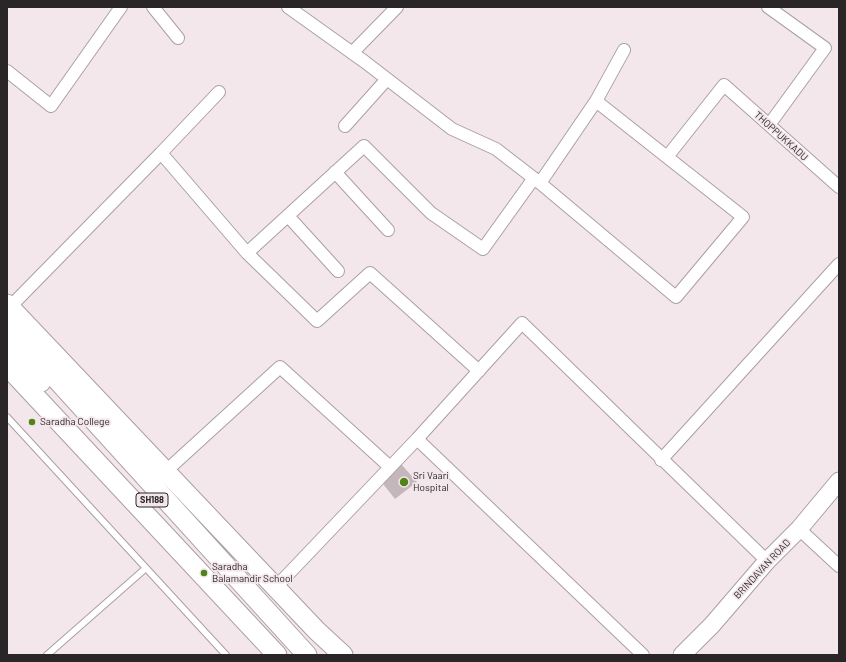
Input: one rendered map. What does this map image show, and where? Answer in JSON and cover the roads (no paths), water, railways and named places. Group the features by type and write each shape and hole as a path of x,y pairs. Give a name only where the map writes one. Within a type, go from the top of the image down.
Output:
{"main road":[{"path":"8,312 166,471 317,631 343,655"},
{"path":"8,312 307,655"},
{"name":"SH188","path":"7,346 208,559 295,655"},
{"path":"7,366 277,655"}],"street":[{"path":"7,71 51,106 121,7"},
{"path":"153,7 178,38"},
{"path":"288,7 387,79 452,129 496,148 676,297 743,217 596,101"},
{"path":"352,53 397,7"},
{"path":"768,7 825,48 769,125"},
{"path":"247,253 364,146 431,213 483,249 537,181 596,101 624,50"},
{"path":"345,126 387,79"},
{"name":"THOPPUKKADU","path":"667,158 724,84 839,187"},
{"path":"8,312 219,92"},
{"path":"161,153 247,253 317,320 370,273 479,371"},
{"path":"335,172 388,230"},
{"path":"288,216 338,271"},
{"path":"661,460 839,264"},
{"path":"276,587 417,439 522,323 661,460 767,561"},
{"path":"166,471 280,367 390,467"},
{"path":"417,439 643,655"},
{"name":"BRINDAVAN ROAD","path":"682,655 712,625 767,561 799,529 839,481"},
{"path":"799,529 839,566"}],"lane":[{"path":"7,417 226,655"},
{"path":"47,655 146,568"}],"place":[{"name":"Saradha College","path":"32,422"},
{"name":"Sri Vaari Hospital","path":"404,482"},
{"name":"Saradha Balamandir School","path":"204,573"}]}
